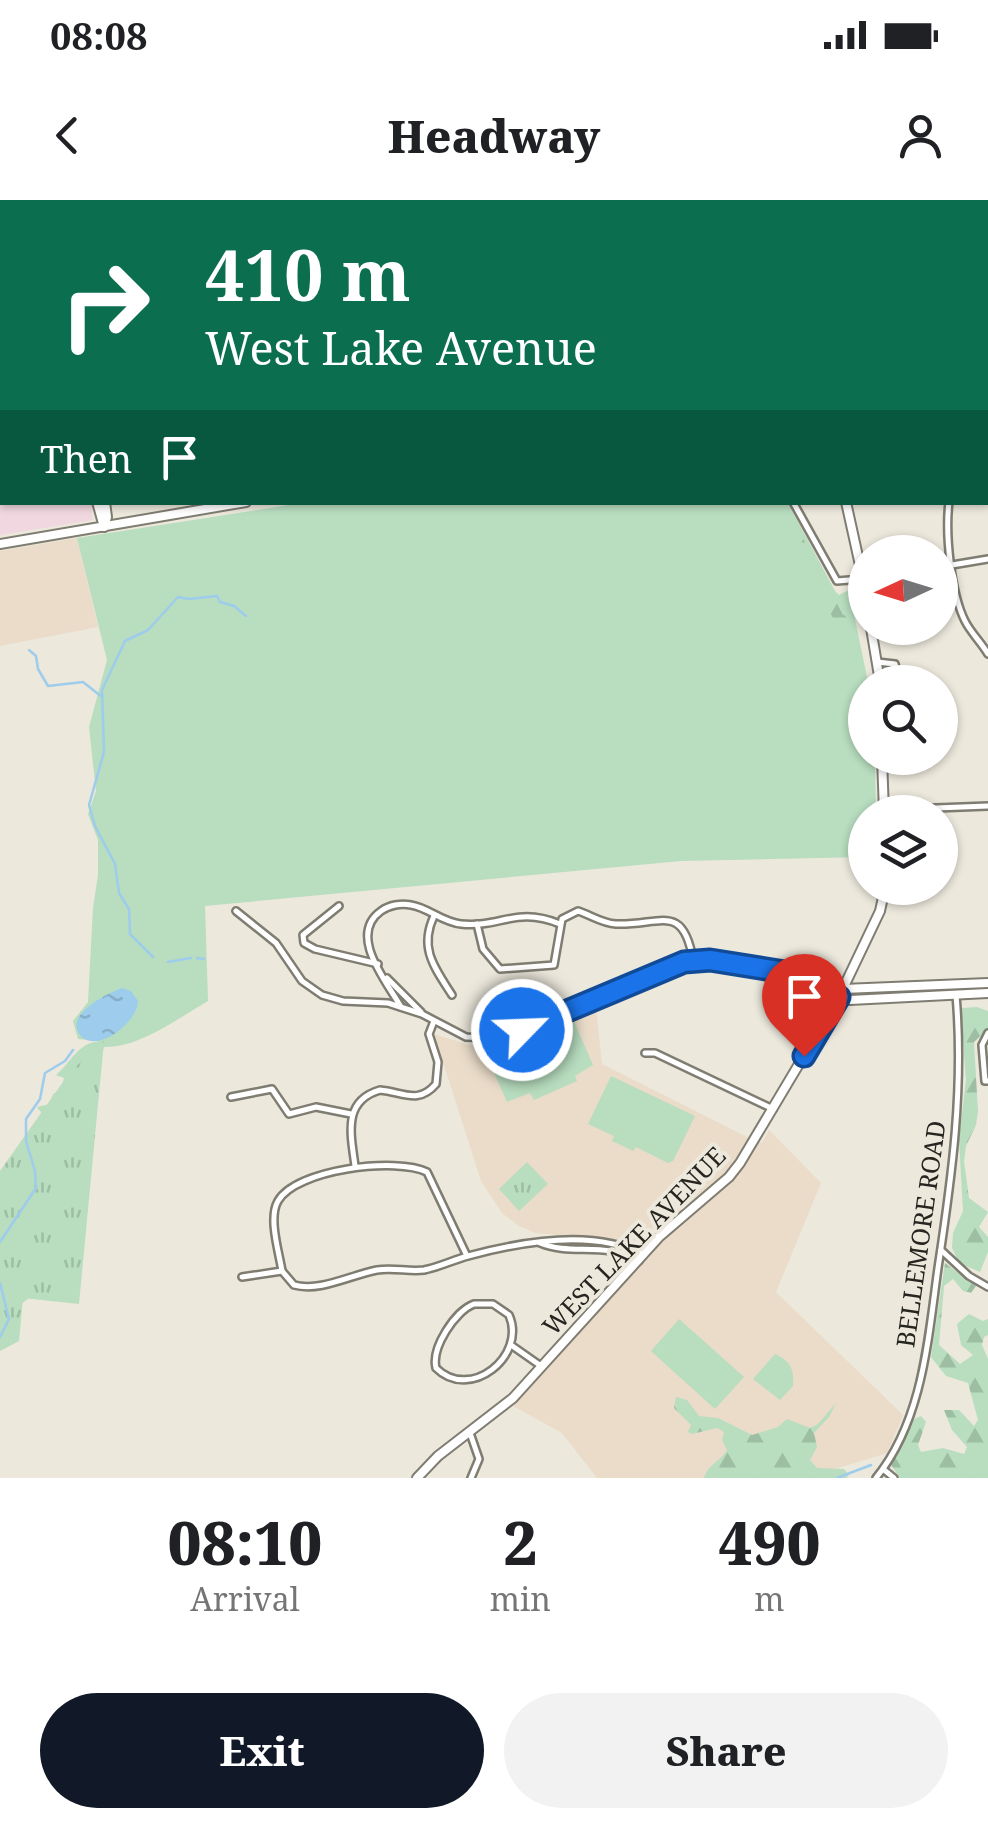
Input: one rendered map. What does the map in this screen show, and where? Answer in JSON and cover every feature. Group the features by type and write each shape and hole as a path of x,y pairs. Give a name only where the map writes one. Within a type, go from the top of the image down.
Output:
{"street":[{"path":"98,505 104,527"},
{"path":"104,527 105,505"},
{"path":"0,544 229,505"},
{"path":"795,505 833,576 840,583 848,583"},
{"path":"847,505 853,535"},
{"path":"947,535 950,505"},
{"path":"958,564 988,559"},
{"path":"958,592 964,620 988,654"},
{"path":"874,645 877,665"},
{"path":"877,662 896,665"},
{"path":"958,808 988,806"},
{"path":"401,1007 366,937 378,914 394,905 408,904 455,923 477,924 523,915 560,924"},
{"name":"WEST LAKE AVENUE","path":"417,1478 438,1456 514,1398 678,1218 729,1177 841,993 881,905"},
{"path":"339,906 308,928 304,942 315,949 378,964"},
{"path":"236,911 276,943 302,981 316,992 338,1000 401,1007 466,1037 506,1036 661,969 693,960 791,973 850,1000 956,990 988,983"},
{"path":"477,924 483,948 500,968 554,966 560,924 570,912 585,913 610,924 677,922 687,933 693,960"},
{"path":"434,916 426,947 452,995"},
{"path":"385,977 422,1014"},
{"path":"956,990 988,993"},
{"name":"BELLEMORE ROAD","path":"876,1478 905,1427 922,1372 942,1250 958,1114 956,990"},
{"path":"355,1166 352,1114 358,1102 370,1093 390,1091 414,1098 432,1090 439,1070 428,1034 434,1021"},
{"path":"988,1033 982,1045 988,1081"},
{"path":"644,1053 655,1054 773,1108"},
{"path":"230,1097 272,1089 289,1114 316,1107 352,1114"},
{"path":"467,1256 427,1172 407,1166 355,1166 298,1185 281,1196 275,1217 282,1271 294,1285 309,1287 376,1270 427,1269 467,1256 540,1243 590,1240 625,1247 641,1258"},
{"path":"942,1250 968,1276 988,1286"},
{"path":"242,1277 282,1271"},
{"path":"474,1304 493,1304 509,1315 513,1327 511,1344 499,1363 477,1378 460,1380 445,1376 434,1362 434,1352 464,1308 474,1304"},
{"path":"511,1344 541,1366"},
{"path":"470,1433 479,1459 472,1478"},
{"path":"883,1470 894,1478"}],"shaded area":[{"path":"0,505 91,505 93,520 0,535"},
{"path":"77,538 98,627 0,646 0,551"},
{"path":"596,1008 602,1064 751,1139 762,1143 769,1130 821,1183 776,1292 903,1415 887,1453 806,1478 597,1478 562,1433 511,1405 654,1252 612,1240 535,1233 502,1213 481,1181 434,1034 469,1045 513,1044"}],"green space":[{"path":"289,505 789,505 835,591 839,595 848,590 848,645 860,645 864,665 848,665 848,775 875,775 876,795 848,795 848,857 681,861 205,906 208,1001 144,1038 104,1047 34,1294 20,1305 0,1248 43,1115 37,1107 50,1104 53,1094 61,1090 64,1078 56,1075 75,1054 99,1041 78,1039 73,1021 88,1002 98,875 98,840 88,814 96,791 89,727 107,660 77,538"},
{"path":"783,519 794,521 843,615 848,616 848,645 855,645 859,665 848,665 848,671 836,624"},
{"path":"962,1008 988,1011 988,1029 974,1042 978,1111 964,1161 969,1198 988,1212 979,1227 988,1237 988,1252 980,1272 959,1263 952,1248 953,1233 963,1211 959,1140 966,1080 961,1014"},
{"path":"573,1019 593,1065 575,1076 577,1081 534,1100 530,1093 507,1102 487,1057"},
{"path":"104,1041 79,1304 23,1298 19,1341 0,1351 0,1171 70,1072"},
{"path":"611,1076 695,1116 673,1161 668,1163 636,1147 633,1151 612,1141 614,1136 588,1124"},
{"path":"527,1162 548,1184 519,1211 499,1189"},
{"path":"945,1263 976,1286 971,1293 963,1291 953,1279 944,1286 939,1345 960,1364 973,1355 961,1345 957,1324 969,1314 983,1321 988,1319 988,1335 982,1345 988,1359 988,1478 900,1478 891,1465 914,1419 921,1416 926,1422 918,1445 921,1452 943,1448 964,1454 967,1447 952,1430 944,1410 959,1410 974,1426 978,1420 968,1383 946,1376 931,1357"},
{"path":"679,1319 744,1377 715,1409 651,1351"},
{"path":"775,1354 788,1363 793,1375 793,1386 780,1400 753,1379"},
{"path":"676,1397 687,1400 699,1416 718,1418 752,1435 778,1427 787,1419 810,1428 836,1403 814,1433 817,1447 810,1460 817,1468 844,1469 849,1475 704,1478 727,1450 722,1440 724,1432 717,1428 688,1432 691,1425 674,1408"}],"water":[{"path":"122,988 131,991 138,1001 124,1026 96,1041 80,1035 77,1027 83,1012"}],"waterway":[{"path":"153,957 130,934 129,909 119,893 115,864 89,805 104,752 102,690 125,641 148,630 178,597 217,596 220,602 234,606 246,616"},
{"path":"29,650 36,656 48,686 83,682 102,697"},
{"path":"168,962 191,958"},
{"path":"197,958 204,959"},
{"path":"0,1242 36,1188 26,1141 26,1119 40,1099 45,1073 65,1061 73,1050"},
{"path":"0,1283 9,1319 0,1337"},
{"path":"837,1478 871,1465"}],"route":[{"path":"522,1030 669,966 710,960 791,973 824,986 839,997 804,1056"}]}
